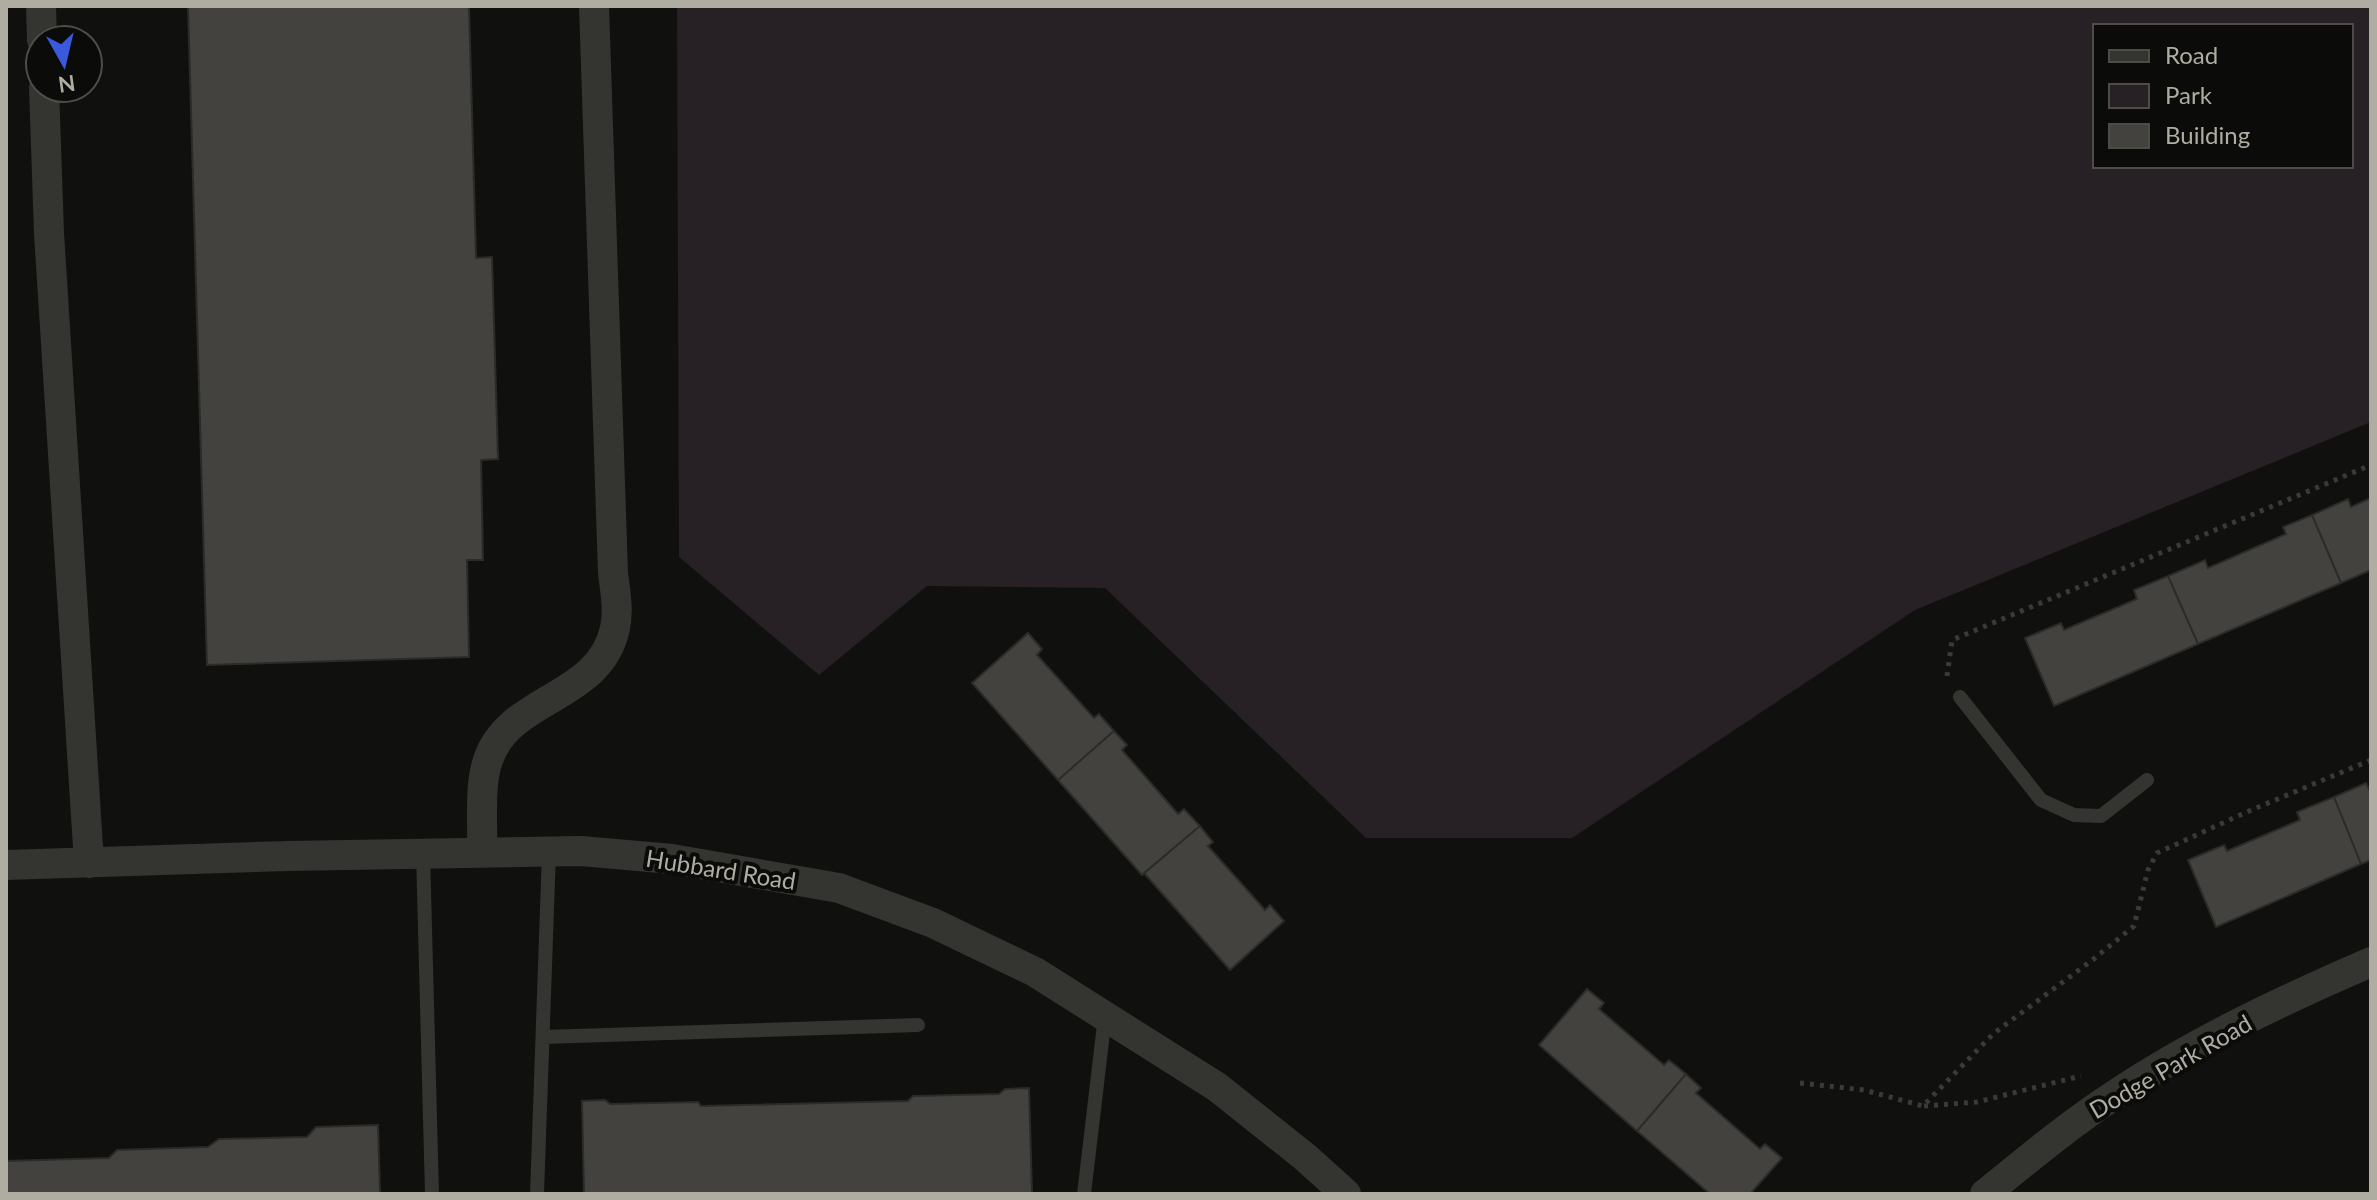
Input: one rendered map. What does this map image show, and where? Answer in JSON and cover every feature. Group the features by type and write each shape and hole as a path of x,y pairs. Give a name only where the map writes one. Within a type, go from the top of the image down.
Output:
{"street":[{"path":"482,851 484,775 488,758 502,734 525,714 582,681 603,658 615,628 617,609 612,541 594,6"},
{"path":"45,104 49,233 89,863"},
{"name":"Hubbard Road","path":"6,865 482,851 581,851 672,859 839,888 933,923 1035,972 1217,1087 1346,1194"},
{"name":"Dodge Park Road","path":"1985,1194 2061,1133 2162,1065 2286,1000 2371,962"}],"lane":[{"path":"1960,697 2041,800 2074,815 2101,816 2147,780"},
{"path":"537,1194 549,852"},
{"path":"423,853 432,1194"},
{"path":"1084,1194 1105,1015"},
{"path":"543,1037 918,1025"}],"path":[{"path":"1960,697 1946,679 1952,640 2371,465"},
{"path":"1923,1106 1993,1034 2134,926 2148,870 2157,853 2371,760"},
{"path":"1800,1083 1864,1090 1923,1106 1977,1102 2081,1076"}],"green space":[{"path":"677,6 2371,6 2371,422 1915,610 1572,838 1366,838 1105,588 927,586 819,675 679,557"}],"building":[{"path":"188,6 469,6 476,258 492,257 498,459 481,460 483,560 467,560 469,657 207,665"},
{"path":"2371,498 2371,570 2341,583 2312,515 2348,499 2351,507"},
{"path":"2312,515 2341,583 2198,644 2168,576 2205,560 2208,568 2286,534 2283,527"},
{"path":"2168,576 2198,644 2054,706 2025,638 2061,623 2064,630 2137,599 2134,590"},
{"path":"1028,633 1042,649 1037,655 1094,718 1099,714 1114,731 1058,780 972,683"},
{"path":"1114,731 1127,745 1122,750 1178,814 1184,809 1200,826 1142,875 1058,780"},
{"path":"2366,783 2371,788 2371,860 2361,864 2334,797"},
{"path":"2334,797 2361,864 2216,927 2188,860 2224,845 2227,851 2300,820 2297,812"},
{"path":"1200,826 1213,842 1208,846 1265,910 1270,905 1284,921 1230,970 1144,873"},
{"path":"1587,989 1604,1003 1599,1009 1664,1065 1669,1060 1686,1074 1637,1131 1539,1045"},
{"path":"1686,1074 1701,1088 1696,1093 1760,1149 1765,1144 1782,1158 1750,1194 1710,1194 1637,1131"},
{"path":"1029,1088 1032,1194 584,1194 582,1101 605,1100 610,1104 698,1102 701,1106 908,1101 913,1096 999,1094 1005,1089"},
{"path":"378,1125 380,1194 6,1194 6,1161 109,1158 117,1150 208,1147 219,1139 307,1137 316,1127"}]}
